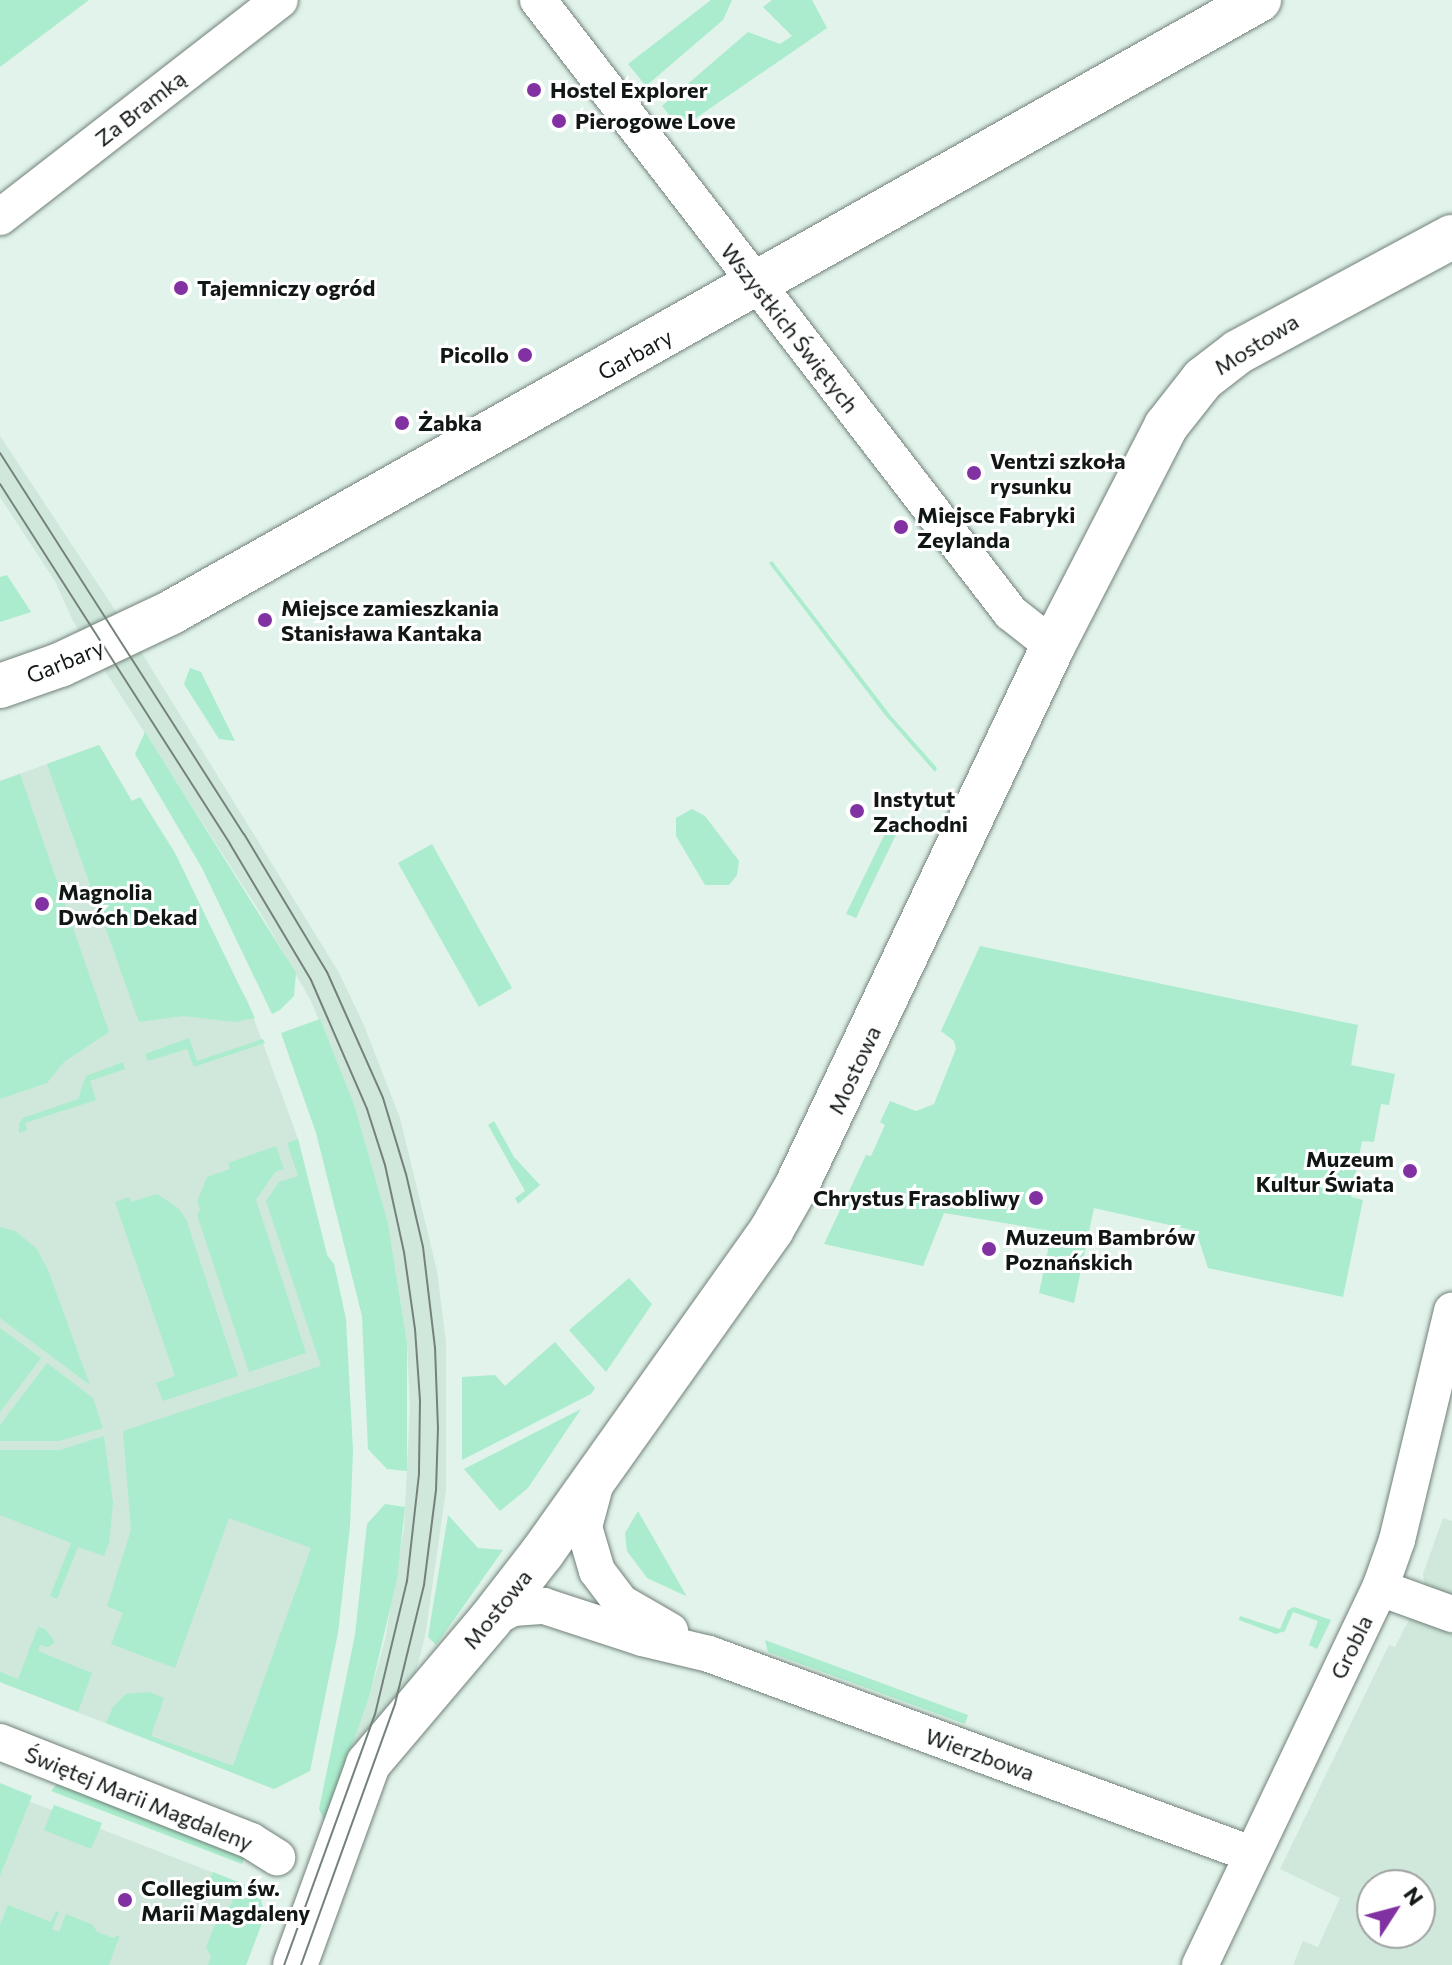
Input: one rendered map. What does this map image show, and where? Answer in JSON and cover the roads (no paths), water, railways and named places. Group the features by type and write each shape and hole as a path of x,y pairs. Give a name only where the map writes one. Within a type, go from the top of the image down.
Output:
{"street":[{"name":"Za Bramką","path":"0,217 280,0"},
{"name":"Wszystkich Świętych","path":"538,0 1011,613 1053,646"},
{"name":"Garbary","path":"0,686 60,665 170,613 1259,0"},
{"name":"Mostowa","path":"295,1965 368,1764 490,1620 772,1229 796,1187 1053,646 1160,436 1203,379 1270,332 1452,237"},
{"name":"Grobla","path":"1200,1965 1380,1588 1397,1540 1452,1311"},
{"name":"Wierzbowa","path":"598,1474 584,1527 597,1571 620,1602 709,1654"},
{"path":"1380,1588 1452,1614"},
{"name":"Wierzbowa","path":"490,1620 513,1608 544,1606 642,1638 709,1654 1251,1854"},
{"name":"Świętej Marii Magdaleny","path":"0,1742 251,1841 277,1857"}],"tram line":[{"path":"0,453 244,834 327,972 383,1098 406,1174 423,1247 435,1347 438,1427 436,1490 424,1585 395,1704 301,1965"},
{"path":"0,484 230,844 311,980 367,1109 385,1165 404,1252 415,1329 420,1400 419,1474 407,1581 375,1714 284,1965"}],"place":[{"name":"Hostel Explorer","path":"534,90"},
{"name":"Pierogowe Love","path":"559,121"},
{"name":"Tajemniczy ogród","path":"181,288"},
{"name":"Picollo","path":"525,355"},
{"name":"Żabka","path":"402,423"},
{"name":"Ventzi szkoła rysunku","path":"974,473"},
{"name":"Miejsce Fabryki Zeylanda","path":"901,527"},
{"name":"Miejsce zamieszkania Stanisława Kantaka","path":"265,620"},
{"name":"Instytut Zachodni","path":"857,811"},
{"name":"Magnolia Dwóch Dekad","path":"42,904"},
{"name":"Muzeum Kultur Świata","path":"1410,1171"},
{"name":"Chrystus Frasobliwy","path":"1036,1198"},
{"name":"Muzeum Bambrów Poznańskich","path":"989,1249"},
{"name":"Collegium św. Marii Magdaleny","path":"125,1900"}]}
